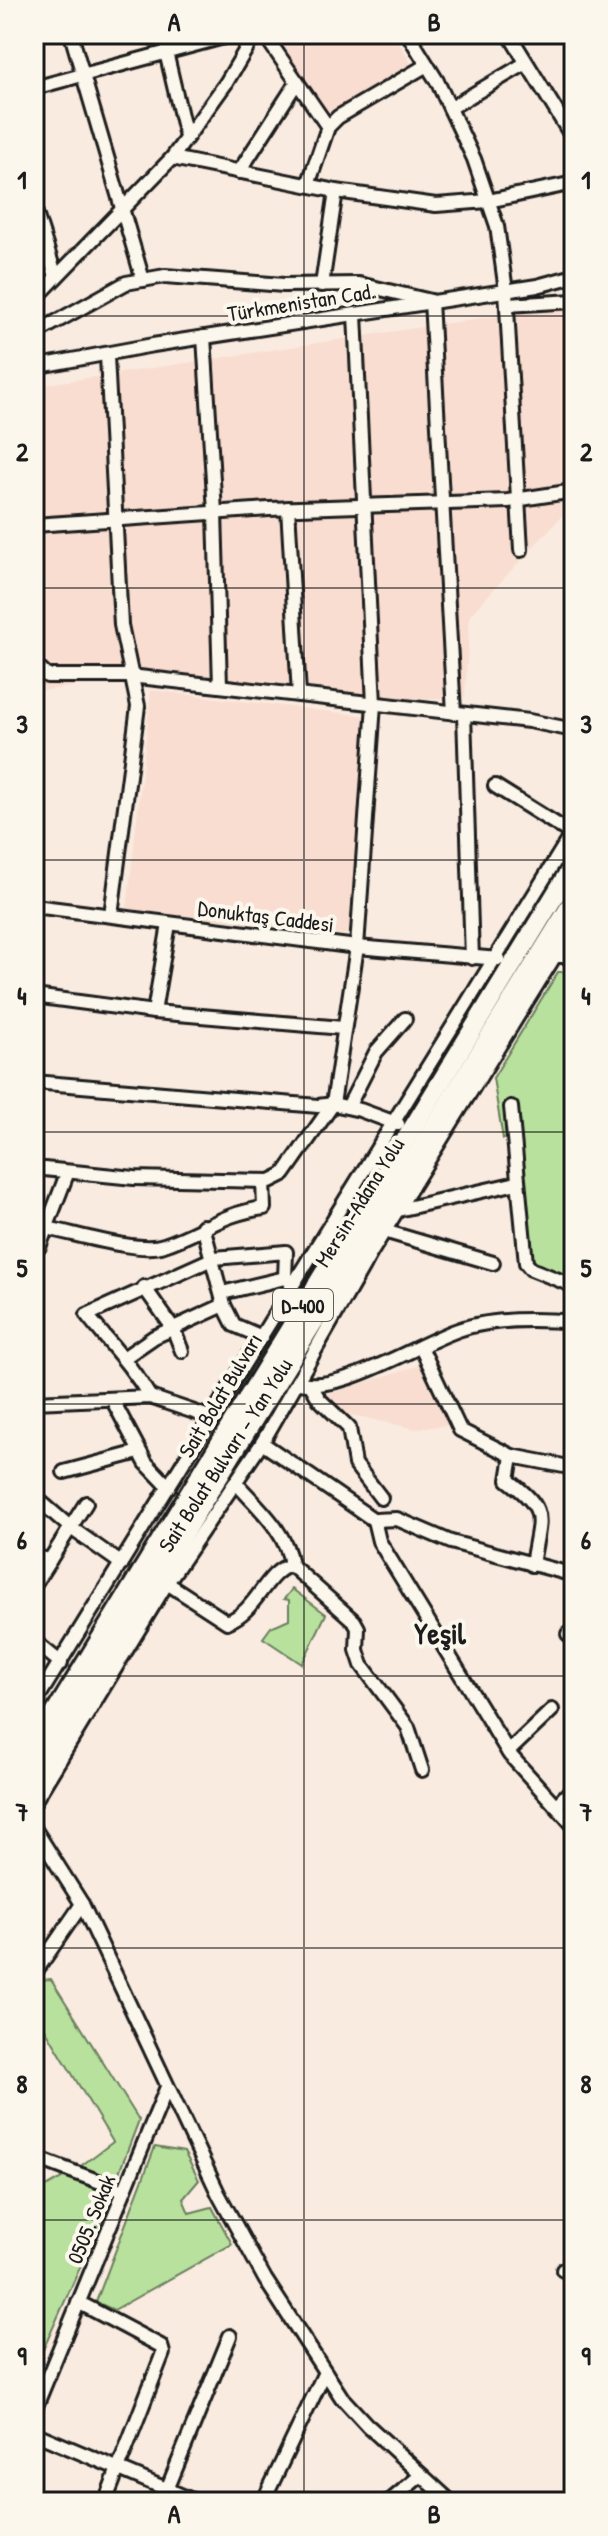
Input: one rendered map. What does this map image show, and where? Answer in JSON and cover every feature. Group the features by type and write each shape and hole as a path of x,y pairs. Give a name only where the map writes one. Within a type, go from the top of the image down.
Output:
{"highway":[{"name":"Sait Bolat Bulvarı","path":"34,1748 402,1126 574,864"},
{"name":"Mersin-Adana Yolu","path":"34,1775 547,957 574,900"}],"street":[{"path":"71,34 143,280"},
{"path":"34,88 235,34"},
{"path":"34,300 172,158 226,83 255,34"},
{"path":"264,34 328,127"},
{"path":"408,34 450,108 474,159 497,226 507,298 521,500 521,550"},
{"path":"509,34 574,140"},
{"path":"166,52 186,137"},
{"path":"450,108 526,63"},
{"path":"308,185 328,127 338,117 427,65"},
{"path":"239,172 297,82"},
{"path":"172,158 336,191 436,205 488,201 574,183"},
{"path":"322,285 336,191"},
{"path":"34,207 56,277"},
{"path":"34,334 126,283 165,276 322,285 359,284 431,301 472,958"},
{"name":"Türkmenistan Cad.","path":"34,367 431,301 507,298 574,276"},
{"path":"507,298 574,301"},
{"path":"34,1168 67,1174 263,1181 284,1174 333,1104 357,947 374,704 355,315"},
{"path":"204,337 215,512 220,686"},
{"path":"107,356 121,625 138,706 111,915"},
{"path":"34,525 116,517 288,508 521,500 574,491"},
{"path":"288,508 299,695"},
{"path":"34,664 47,676 130,676 459,713 574,730"},
{"path":"495,786 573,832"},
{"name":"Sait Bolat Bulvarı - Yan Yolu","path":"34,1704 262,1337 290,1281 402,1126 493,960 573,832"},
{"name":"Donuktaş Caddesi","path":"34,906 357,947 493,960 516,956 574,956"},
{"path":"154,1012 169,924"},
{"name":"Sait Bolat Bulvarı - Yan Yolu","path":"35,1798 167,1583 262,1443 547,957 574,925"},
{"path":"34,996 154,1012 343,1028"},
{"path":"348,1107 376,1052 405,1019"},
{"path":"34,1082 318,1106 333,1104 402,1126"},
{"path":"511,1107 526,1263 531,1269 574,1286"},
{"path":"39,1247 67,1174"},
{"path":"46,1228 162,1246 223,1216 264,1208 263,1181"},
{"path":"398,1210 517,1183"},
{"path":"203,1226 223,1299 234,1325 262,1337"},
{"path":"384,1231 493,1263"},
{"path":"125,1357 223,1299 290,1281 286,1252 214,1258 87,1315 117,1353 125,1357 150,1397"},
{"path":"144,1287 173,1328 182,1351"},
{"path":"297,1382 312,1387 377,1367 459,1329 493,1323 574,1322"},
{"path":"421,1347 458,1427 512,1456 574,1468"},
{"path":"312,1387 319,1399 349,1428 355,1464 381,1498"},
{"path":"34,1402 150,1397 212,1418"},
{"path":"112,1399 139,1452 169,1487"},
{"path":"262,1443 374,1520 397,1519 451,1542 574,1575"},
{"path":"64,1472 139,1452"},
{"path":"512,1456 508,1480 531,1496 540,1513 532,1565"},
{"path":"236,1483 283,1540 289,1549 291,1565 354,1621 358,1628 357,1650 362,1665 408,1727 422,1770"},
{"path":"34,1496 71,1528 122,1564"},
{"path":"34,1585 86,1503"},
{"path":"374,1520 379,1541 508,1752 574,1826"},
{"path":"34,1557 50,1560"},
{"path":"167,1583 227,1622 244,1616 276,1574 291,1565"},
{"path":"34,1641 61,1663"},
{"path":"508,1752 552,1710"},
{"path":"556,1806 574,1787"},
{"path":"34,1828 82,1904 219,2195 265,2279 325,2372 367,2425 451,2502"},
{"path":"34,1974 82,1904"},
{"name":"0505. Sokak","path":"34,2411 167,2087"},
{"path":"34,2157 124,2191"},
{"path":"78,2302 147,2336 161,2346 163,2353 105,2502"},
{"path":"162,2502 230,2336"},
{"path":"263,2502 325,2372"},
{"path":"34,2433 197,2502"},
{"path":"389,2502 421,2475"}],"shaded area":[{"path":"274,34 394,34 416,71 324,121"},
{"path":"574,304 574,503 470,615 465,697 409,700 149,684 83,685 34,692 34,386"},
{"path":"151,690 367,716 349,935 127,909"},
{"path":"420,1365 448,1425 416,1429 343,1413 328,1394"}],"green space":[{"path":"558,972 574,972 574,1278 532,1261 518,1140 503,1139 493,1078"},
{"path":"292,1589 326,1614 302,1664 263,1638 271,1627 289,1619 289,1600 284,1599"},
{"path":"51,1979 139,2120 99,2225 34,2370 34,2194 74,2171 113,2142 38,2017 38,1980"},
{"path":"155,2147 184,2152 199,2180 183,2199 189,2213 212,2207 232,2244 114,2310 96,2302"}],"district":[{"name":"Yeşil","path":"440,1633"}]}
